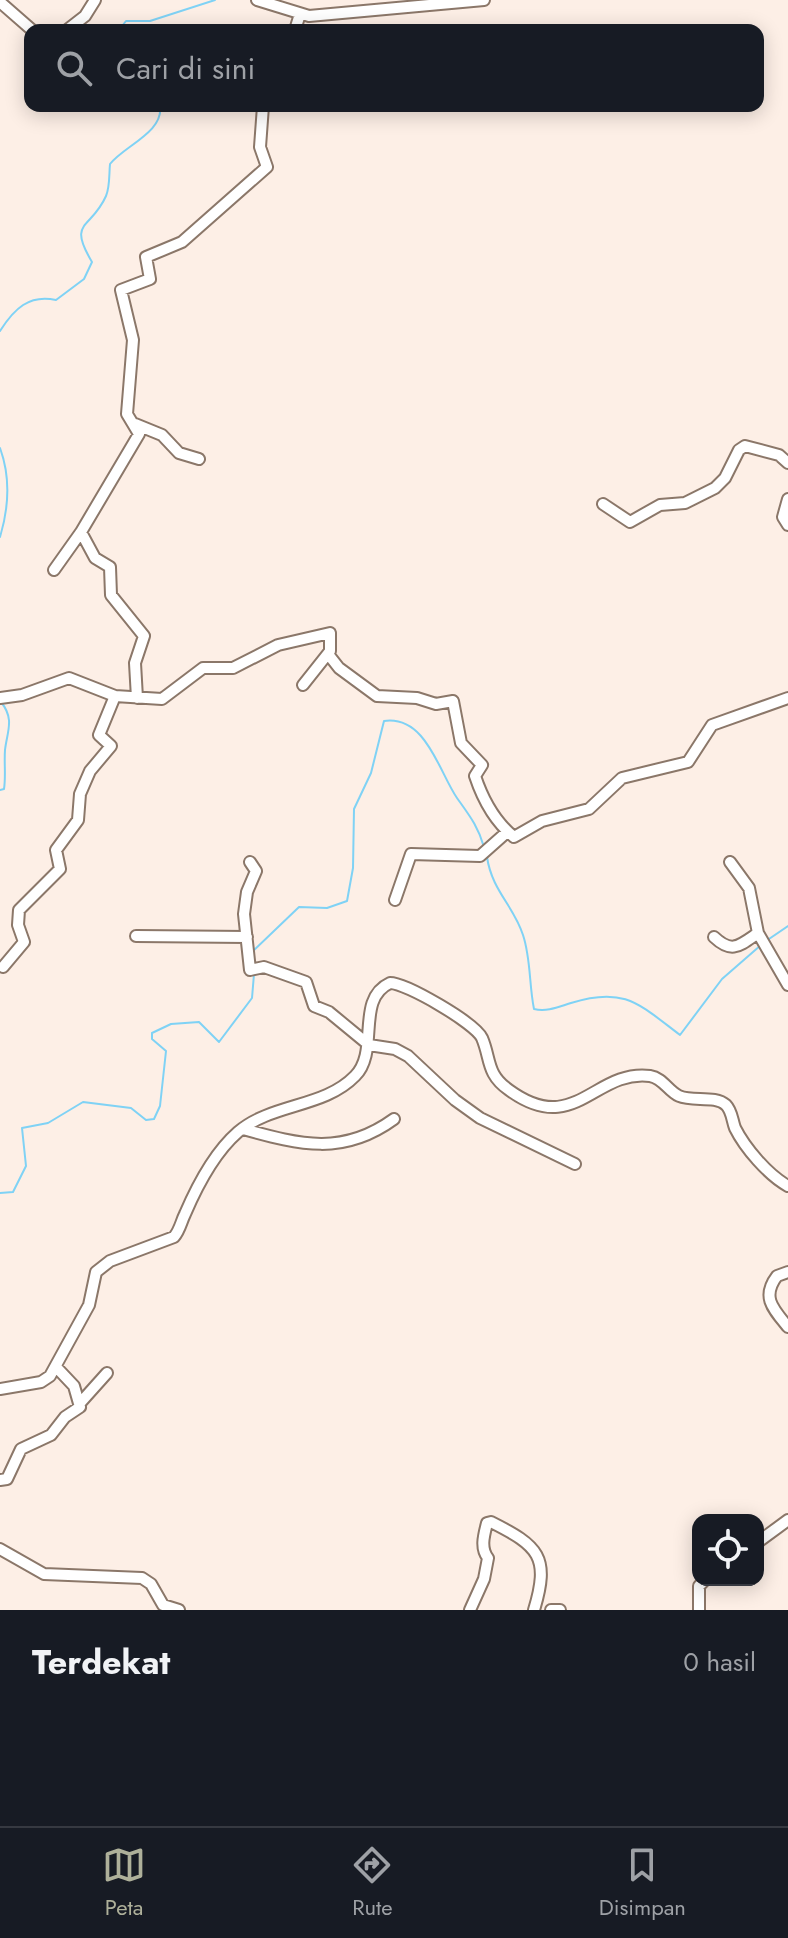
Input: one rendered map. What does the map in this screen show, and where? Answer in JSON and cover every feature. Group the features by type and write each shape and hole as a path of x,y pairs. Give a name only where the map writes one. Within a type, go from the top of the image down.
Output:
{"street":[{"path":"257,0 300,14 484,0"},
{"path":"352,0 352,12"},
{"path":"75,24 85,16 94,1"},
{"path":"0,2 25,24"},
{"path":"297,24 300,14"},
{"path":"54,570 139,437 140,431 133,424 126,403 133,340 121,289 150,279 146,257 182,242 267,167 260,147 263,112"},
{"path":"133,424 150,423 179,453 199,459"},
{"path":"603,504 630,522 660,505 691,501 725,478 739,450 745,446 779,455 788,463"},
{"path":"788,499 783,517 788,525"},
{"path":"81,532 95,558 110,567 111,595 144,636 135,663 137,698"},
{"path":"1,698 22,695 69,678 115,696 162,699 203,668 239,667 278,645 310,635 331,635 328,654 303,685"},
{"path":"328,654 339,668 377,696 436,704 453,701 461,743 482,764 475,775 482,796 507,832 516,837 542,821 589,809 622,778 688,762 712,725 788,698"},
{"path":"3,967 24,942 18,925 19,910 60,869 56,850 78,820 80,794 90,771 111,746 99,735 115,696"},
{"path":"395,900 405,860 411,854 480,856 507,832"},
{"path":"250,862 256,871 245,902 250,970 264,967 306,982 314,1006 329,1012 369,1045 395,1049 408,1056 455,1100 480,1118 544,1146 575,1164"},
{"path":"730,862 749,888 758,933 788,985"},
{"path":"714,937 727,949 734,949 758,933"},
{"path":"136,936 247,937"},
{"path":"0,1389 44,1381 57,1368 89,1305 96,1272 110,1261 174,1237 211,1164 243,1129 279,1111 330,1094 347,1083 361,1068 369,1045 371,1010 377,992 390,983 400,984 472,1026 481,1037 490,1069 507,1090 522,1098 568,1107 620,1080 652,1076 680,1097 717,1101 728,1106 735,1128 749,1149 786,1185"},
{"path":"243,1129 336,1145 368,1136 394,1119"},
{"path":"788,1272 777,1276 768,1292 771,1306 788,1327"},
{"path":"57,1368 81,1402"},
{"path":"0,1480 7,1479 21,1449 51,1435 65,1417 80,1407 107,1373"},
{"path":"764,1538 788,1520"},
{"path":"470,1610 486,1573 488,1558 484,1552 484,1538 487,1523 491,1522 528,1543 542,1562 543,1574 534,1610"},
{"path":"0,1549 44,1574 142,1578 151,1584 163,1605 179,1610"},
{"path":"699,1586 699,1610"},
{"path":"551,1610 560,1610"}],"waterway":[{"path":"124,24 126,21 150,21 215,0"},
{"path":"0,331 23,305 38,299 56,300 84,279 92,262 81,232 106,196 110,164 150,131 160,112"},
{"path":"0,448 8,492 0,537"},
{"path":"0,790 4,789 9,726 8,714 1,702"},
{"path":"252,952 299,907 327,908 347,901 353,868 354,809 371,773 384,721 411,727 421,736 473,821 484,847"},
{"path":"487,857 493,879 523,935 534,1009 552,1009 589,998 618,997 641,1007 680,1035 722,979 761,945"},
{"path":"766,941 788,926"},
{"path":"0,1193 13,1192 26,1166 22,1128 48,1123 83,1102 131,1108 146,1120 154,1119 160,1106 166,1051 152,1039 152,1033 171,1024 199,1022 219,1042 252,998 254,974"}]}
